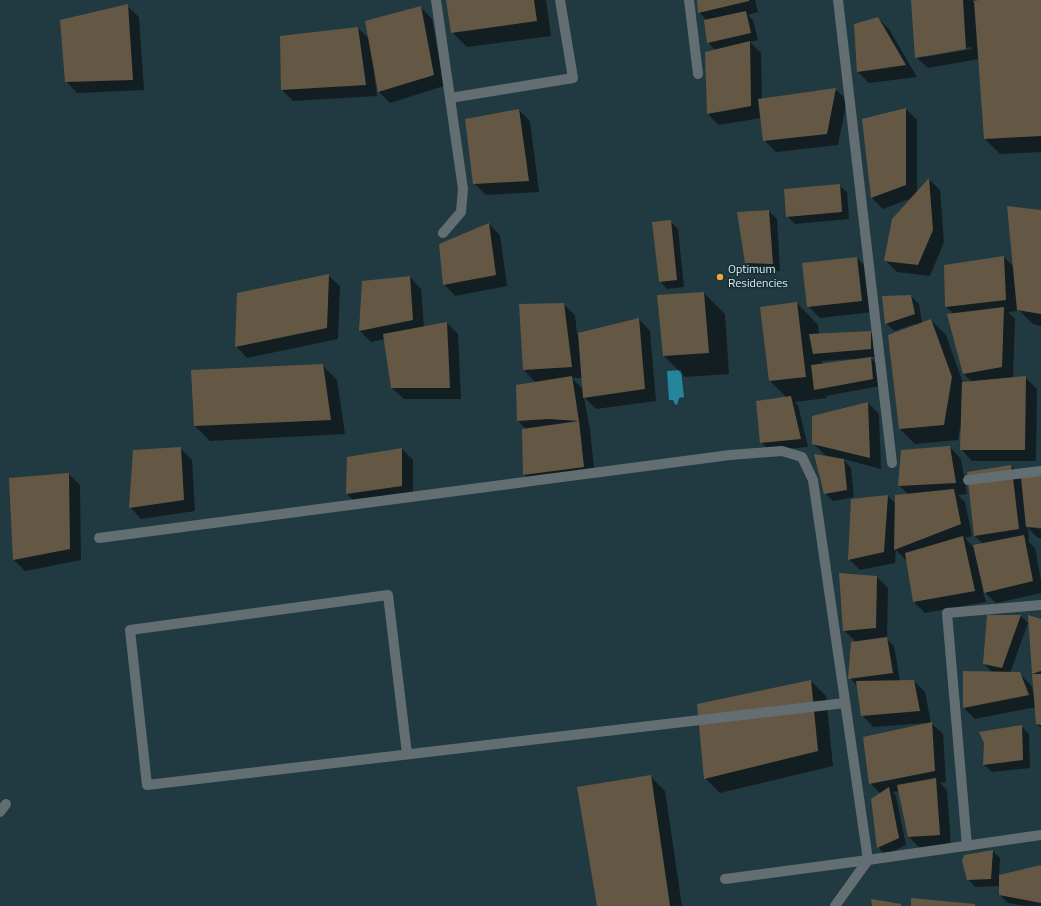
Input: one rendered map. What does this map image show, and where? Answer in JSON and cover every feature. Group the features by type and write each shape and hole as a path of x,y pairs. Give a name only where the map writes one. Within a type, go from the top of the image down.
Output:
{"street":[{"path":"436,0 463,189 461,212 443,233"},
{"path":"450,98 573,78 560,0"},
{"path":"689,0 698,74"},
{"path":"838,0 892,463"},
{"path":"99,538 722,456 782,451 802,457 813,480 868,860 835,906"},
{"path":"968,480 1041,471"},
{"path":"407,754 388,595 130,630 147,785 845,703"},
{"path":"967,846 947,613 1041,605"},
{"path":"726,879 1041,836"}],"water":[{"path":"681,370 684,397 679,398 677,405 673,400 669,400 667,371"}],"building":[{"path":"446,0 534,0 537,21 451,33"},
{"path":"697,0 749,0 749,1 698,13"},
{"path":"911,0 963,0 966,49 915,58"},
{"path":"1041,0 1041,136 984,139 974,1"},
{"path":"128,4 133,80 65,82 60,20"},
{"path":"421,6 434,75 378,92 365,21"},
{"path":"746,11 751,33 707,43 704,20"},
{"path":"878,17 906,65 857,72 854,24"},
{"path":"358,27 366,85 281,90 280,36"},
{"path":"750,41 751,106 707,114 705,52"},
{"path":"836,88 827,134 763,141 758,99"},
{"path":"906,108 906,185 871,198 862,119"},
{"path":"519,109 529,181 473,184 465,119"},
{"path":"929,178 933,230 918,265 884,261 892,219"},
{"path":"840,184 842,212 786,217 784,189"},
{"path":"1007,206 1041,210 1041,314 1017,310"},
{"path":"769,210 773,264 745,263 737,212"},
{"path":"671,220 677,280 659,282 652,222"},
{"path":"489,223 496,275 443,285 439,244"},
{"path":"1004,256 1006,300 945,307 944,265"},
{"path":"857,257 862,301 807,307 802,263"},
{"path":"329,274 327,328 235,347 237,293"},
{"path":"410,276 413,320 359,331 362,281"},
{"path":"704,292 709,353 663,356 657,295"},
{"path":"911,295 915,314 885,324 882,296"},
{"path":"797,302 806,377 769,381 760,307"},
{"path":"564,303 572,367 523,370 519,304"},
{"path":"1004,307 1002,367 963,374 947,314"},
{"path":"639,318 645,389 583,398 578,333"},
{"path":"931,319 952,377 944,425 899,429 888,335"},
{"path":"447,322 450,388 391,388 383,334"},
{"path":"871,331 871,349 813,354 809,334"},
{"path":"871,357 873,379 814,390 811,365"},
{"path":"323,364 331,420 194,426 191,370"},
{"path":"572,376 579,421 549,419 517,421 516,385"},
{"path":"1026,376 1025,450 960,450 962,382"},
{"path":"791,396 801,439 760,443 756,401"},
{"path":"868,402 870,458 812,444 812,416"},
{"path":"579,421 584,467 523,475 522,429"},
{"path":"950,446 956,483 898,486 901,450"},
{"path":"181,447 184,500 129,508 133,450"},
{"path":"402,448 402,486 346,494 347,457"},
{"path":"814,454 844,459 847,490 824,494"},
{"path":"1011,465 1012,472 1041,467 1041,528 1026,527 1021,478 1013,478 1019,529 974,536 967,472"},
{"path":"69,473 70,549 13,560 9,478"},
{"path":"954,489 961,524 894,550 895,495"},
{"path":"888,495 884,552 848,560 851,499"},
{"path":"1024,535 1033,581 984,593 973,545"},
{"path":"963,536 975,591 913,602 905,553"},
{"path":"839,573 877,576 876,628 843,631"},
{"path":"987,615 1021,615 1002,668 983,664"},
{"path":"1028,615 1041,619 1041,671 1032,674"},
{"path":"887,637 893,673 848,679 851,642"},
{"path":"963,671 1020,672 1029,695 963,708"},
{"path":"1032,674 1041,674 1041,725 1036,724"},
{"path":"811,680 818,751 704,779 697,704"},
{"path":"914,680 920,711 861,716 856,681"},
{"path":"932,722 935,771 869,784 863,737"},
{"path":"1022,725 1023,760 983,765 984,743 979,732"},
{"path":"651,775 670,906 597,906 577,787"},
{"path":"936,778 940,835 908,837 897,785"},
{"path":"889,787 899,838 877,848 871,799"},
{"path":"993,850 991,879 967,880 962,861 964,855"},
{"path":"1041,865 1041,903 999,895 999,875"},
{"path":"911,898 975,904 975,906 911,906"},
{"path":"871,899 901,904 901,906 872,906"}],"place":[{"name":"Optimum Residencies","path":"720,277"}]}
